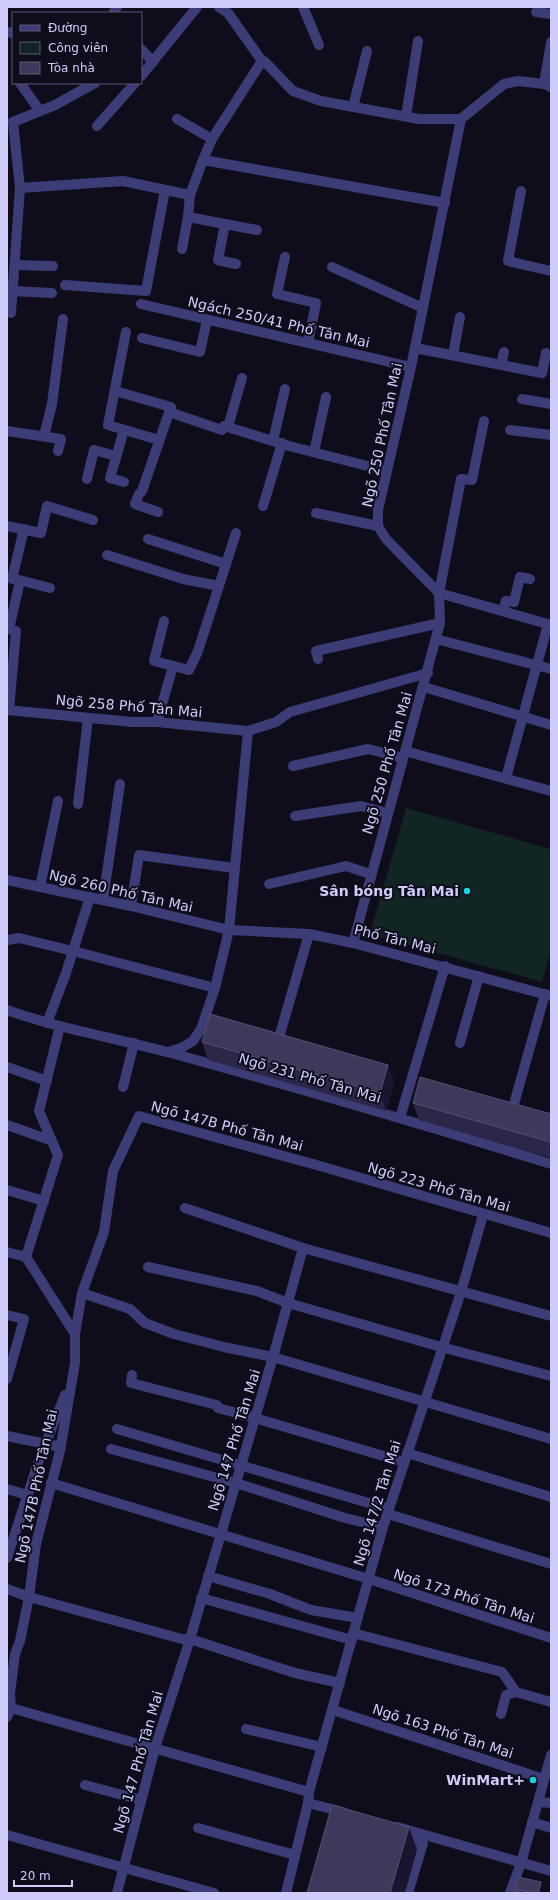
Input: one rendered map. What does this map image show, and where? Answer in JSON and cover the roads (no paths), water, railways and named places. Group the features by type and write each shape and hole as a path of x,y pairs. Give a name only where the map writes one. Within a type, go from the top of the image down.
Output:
{"street":[{"path":"142,75 197,7"},
{"path":"219,7 228,13 262,61 264,61 293,91 321,101 419,119 461,119 504,84 518,81 547,86 551,42"},
{"path":"303,7 319,45"},
{"path":"536,12 551,14"},
{"path":"406,116 418,41"},
{"path":"142,51 153,62"},
{"path":"353,107 367,51"},
{"path":"182,249 188,217 190,195 203,160 212,139 262,61"},
{"path":"21,84 40,112"},
{"path":"11,313 20,188 13,122 40,112 93,84"},
{"path":"96,126 134,84"},
{"path":"177,119 212,139"},
{"name":"Ngõ 250 Phố Tân Mai","path":"353,943 370,874 428,673 440,623 439,593 386,539 378,526 378,510 412,367 461,119"},
{"path":"203,160 445,203"},
{"path":"20,188 123,181 190,195"},
{"path":"65,285 146,292 166,190"},
{"path":"521,191 508,261 551,271"},
{"path":"188,217 257,230"},
{"path":"225,224 218,260 236,264"},
{"path":"285,257 277,294 316,303 308,343"},
{"path":"15,265 53,266"},
{"path":"332,267 423,308"},
{"path":"13,291 52,293"},
{"name":"Ngách 250/41 Phố Tân Mai","path":"141,304 412,367"},
{"path":"453,356 460,317"},
{"path":"44,436 52,404 63,319"},
{"path":"142,338 200,352 207,320"},
{"path":"126,332 116,390 108,425 159,440"},
{"path":"415,348 542,374 546,353"},
{"path":"501,365 504,352"},
{"path":"228,427 242,378"},
{"path":"263,506 277,442 285,389"},
{"path":"116,390 171,407 142,491 139,494 135,504 158,512"},
{"path":"314,452 326,397"},
{"path":"522,399 551,404"},
{"path":"169,412 222,430 224,426 277,442 387,471"},
{"path":"484,421 472,480 461,479 439,593 549,624 506,778"},
{"path":"124,430 110,478 124,482"},
{"path":"510,430 551,435"},
{"path":"7,431 61,439 58,451"},
{"path":"87,479 94,450 116,456"},
{"path":"7,526 41,533 47,506 94,520"},
{"path":"316,513 378,526"},
{"path":"8,710 16,631 9,629 13,579 24,529"},
{"path":"164,621 154,661 189,670 198,651 236,533"},
{"path":"148,540 226,564"},
{"path":"107,555 183,579 219,586"},
{"path":"503,611 506,601 514,602 520,577 530,579"},
{"path":"13,579 50,588"},
{"path":"318,659 316,651 440,623"},
{"path":"436,638 551,669"},
{"path":"157,722 173,666"},
{"name":"Ngõ 258 Phố Tân Mai","path":"8,710 248,731 276,722 290,712 428,673"},
{"path":"424,687 551,724"},
{"path":"78,804 88,718"},
{"path":"168,1052 181,1048 193,1041 211,1016 214,988 229,930 248,731"},
{"path":"293,766 368,750 404,755 506,778 551,791"},
{"path":"103,900 120,784"},
{"path":"40,887 58,801"},
{"path":"295,816 361,806 387,812"},
{"path":"131,906 139,855 234,868"},
{"path":"269,884 346,866 370,874"},
{"name":"Ngõ 260 Phố Tân Mai","path":"7,880 131,906 229,930"},
{"path":"47,1023 74,951 90,898"},
{"name":"Phố Tân Mai","path":"229,930 309,934 353,943 445,966 549,995"},
{"path":"280,1034 309,934"},
{"path":"7,940 19,938 214,988"},
{"path":"400,1118 445,966"},
{"path":"460,1043 479,976"},
{"path":"512,1111 549,995"},
{"name":"Ngõ 231 Phố Tân Mai","path":"7,1010 47,1023 168,1052 400,1118 551,1164"},
{"path":"26,1257 58,1155 50,1140 40,1111 60,1026"},
{"path":"123,1087 134,1043"},
{"path":"7,1067 47,1081"},
{"name":"Ngõ 147B Phố Tân Mai","path":"9,1713 15,1654 20,1641 29,1597 36,1544 61,1447 75,1363 75,1334 82,1293 104,1232 113,1171 139,1116 320,1166"},
{"path":"7,1125 50,1140"},
{"name":"Ngõ 223 Phố Tân Mai","path":"320,1166 483,1215 551,1233"},
{"path":"7,1190 44,1201"},
{"path":"185,1208 303,1248 551,1316"},
{"name":"Ngõ 147/2 Tân Mai","path":"286,1893 308,1803 309,1792 383,1527 441,1347 461,1292 483,1215"},
{"name":"Ngõ 147 Phố Tân Mai","path":"116,1893 155,1748 236,1484 303,1248"},
{"path":"7,1252 26,1257 75,1334"},
{"path":"148,1267 257,1291 288,1303 441,1347 551,1376"},
{"path":"82,1293 130,1309 145,1323 174,1334 224,1348 273,1357 551,1439"},
{"path":"7,1314 24,1319 7,1378"},
{"path":"132,1376 131,1383 217,1405 218,1408 551,1497"},
{"name":"Ngõ 147B Phố Tân Mai","path":"7,1558 10,1541 45,1444 72,1378"},
{"path":"117,1429 241,1464 551,1564"},
{"path":"7,1436 61,1447"},
{"path":"111,1449 236,1484 346,1518 383,1527"},
{"name":"Ngõ 173 Phố Tân Mai","path":"51,1483 221,1533 551,1638"},
{"path":"7,1489 27,1495"},
{"path":"208,1576 270,1594 311,1610 358,1618"},
{"path":"7,1589 29,1597 182,1639 190,1638 295,1673 340,1683"},
{"path":"201,1598 353,1637 502,1672 516,1692"},
{"path":"501,1714 506,1695 516,1692 551,1702"},
{"name":"Ngõ 163 Phố Tân Mai","path":"333,1710 544,1779"},
{"path":"9,1713 155,1748 309,1792"},
{"path":"246,1729 322,1747"},
{"path":"510,1893 521,1863 551,1755"},
{"path":"85,1785 141,1800"},
{"path":"539,1802 551,1803"},
{"path":"308,1803 352,1819 335,1818"},
{"path":"532,1822 551,1828"},
{"path":"198,1828 295,1854"},
{"path":"408,1893 423,1843 385,1828 551,1871"},
{"path":"7,1835 214,1893"}],"place":[{"name":"Sân bóng Tân Mai","path":"467,891"},
{"name":"WinMart+","path":"533,1780"}]}
